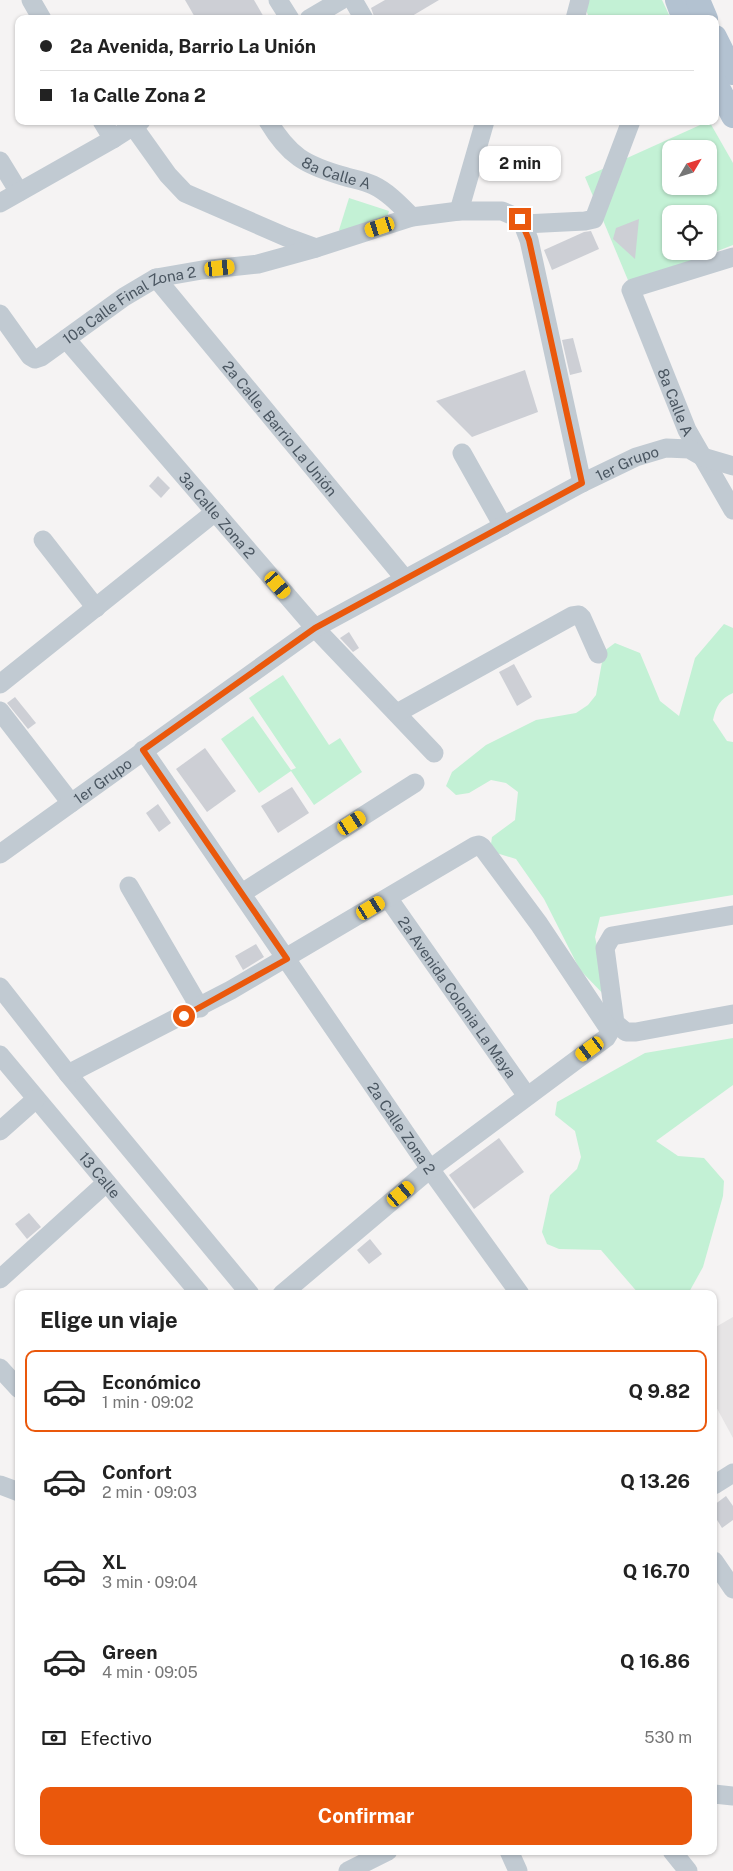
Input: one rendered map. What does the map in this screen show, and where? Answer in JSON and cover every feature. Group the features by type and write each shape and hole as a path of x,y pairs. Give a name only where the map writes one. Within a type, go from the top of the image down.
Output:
{"main road":[{"path":"677,0 683,15"},
{"path":"698,0 704,15"},
{"path":"719,69 721,85 733,116"}],"street":[{"path":"31,0 40,15"},
{"path":"278,0 287,15"},
{"path":"316,15 341,0"},
{"path":"353,0 362,15"},
{"path":"575,15 580,0"},
{"path":"104,125 113,139"},
{"path":"0,203 135,125"},
{"path":"138,125 168,175 184,194 316,248"},
{"name":"8a Calle A","path":"270,125 279,139 292,153 306,163 372,185 386,193 412,217"},
{"path":"459,210 485,125"},
{"path":"582,483 529,240 522,221 594,219 629,125"},
{"path":"0,161 19,192"},
{"name":"10a Calle Final Zona 2","path":"0,314 30,356 35,359 41,357 124,297 156,278 202,270 258,264 316,248 412,217 459,210 502,211 522,221"},
{"name":"8a Calle A","path":"733,257 631,290 688,430 733,510"},
{"name":"2a Calle, Barrio La Unión","path":"156,278 405,578"},
{"name":"3a Calle Zona 2","path":"66,339 315,628 434,753"},
{"name":"1er Grupo","path":"0,854 315,628 582,483 636,457 666,448 689,449 703,457 733,466"},
{"path":"462,453 503,526"},
{"path":"0,684 215,512"},
{"path":"42,540 96,608"},
{"path":"397,713 572,616 579,615 582,618 598,654"},
{"path":"0,712 70,803"},
{"name":"2a Calle Zona 2","path":"143,750 430,1169 517,1290"},
{"path":"242,894 415,783"},
{"path":"68,1074 200,1008 287,959 475,846 479,845 482,847 533,916 609,1029 609,1033 606,1038 430,1169 287,1290"},
{"path":"129,886 200,1008"},
{"name":"2a Avenida Colonia La Maya","path":"388,898 526,1096"},
{"path":"733,915 612,936 605,948 615,1024 626,1032 636,1032 733,1014"},
{"path":"0,986 68,1074 247,1290"},
{"name":"13 Calle","path":"0,1055 197,1290"},
{"path":"0,1131 36,1099"},
{"path":"0,1279 106,1184"},
{"path":"0,1368 15,1385"},
{"path":"717,1483 733,1473"},
{"path":"0,1485 15,1491"},
{"path":"717,1565 733,1589"},
{"path":"717,1794 733,1796"},
{"path":"348,1871 380,1855"},
{"path":"511,1855 518,1871"},
{"path":"675,1855 688,1871"}],"shaded area":[{"path":"733,1317 733,1438 717,1409 717,1326"}],"green space":[{"path":"581,0 662,0 669,15 588,15"},
{"path":"700,125 711,125 733,163 733,245 717,251 717,205 662,205 662,260 694,260 630,285 585,177 662,142 662,195 718,195 718,140 667,140"},
{"path":"349,198 389,211 386,221 344,236 339,230"},
{"path":"724,624 733,628 733,693 719,704 713,720 727,741 733,742 733,895 600,917 595,937 609,1000 580,970 544,899 516,859 490,851 492,837 515,820 518,792 506,783 491,780 469,793 456,795 446,786 452,772 486,745 536,720 576,713 588,705 596,695 604,651 615,643 640,653 660,701 679,716 695,658"},
{"path":"283,675 329,745 340,738 362,772 314,805 291,771 259,793 221,739 253,716 291,770 296,768 249,698"},
{"path":"733,1038 733,1085 656,1141 678,1156 704,1158 724,1181 723,1196 703,1267 690,1290 636,1290 601,1250 559,1249 547,1244 542,1232 550,1195 577,1169 581,1157 575,1131 555,1115 557,1102 645,1053"}],"building":[{"path":"185,0 254,0 263,15 194,15"},
{"path":"385,0 439,0 414,15 374,15 371,8"},
{"path":"639,219 635,259 613,239 616,228"},
{"path":"591,231 599,249 552,270 544,250 584,232"},
{"path":"573,338 582,372 570,375 562,340"},
{"path":"525,370 538,412 472,437 436,401"},
{"path":"158,476 170,488 161,498 149,486"},
{"path":"349,632 359,648 353,652 340,638"},
{"path":"514,664 532,697 517,706 499,672"},
{"path":"15,697 36,723 28,729 7,703"},
{"path":"205,748 236,791 207,812 176,769"},
{"path":"292,787 309,813 278,833 261,806"},
{"path":"158,804 171,823 159,832 146,813"},
{"path":"256,944 264,957 243,970 235,956"},
{"path":"499,1138 524,1172 474,1209 449,1175"},
{"path":"29,1213 41,1227 27,1239 15,1224"},
{"path":"370,1239 382,1254 369,1264 357,1250"},
{"path":"726,1496 733,1506 733,1520 722,1528 717,1520 717,1503"}],"route":[{"path":"184,1016 287,959 143,750 315,628 582,483 529,240 524,224 520,219"}]}
